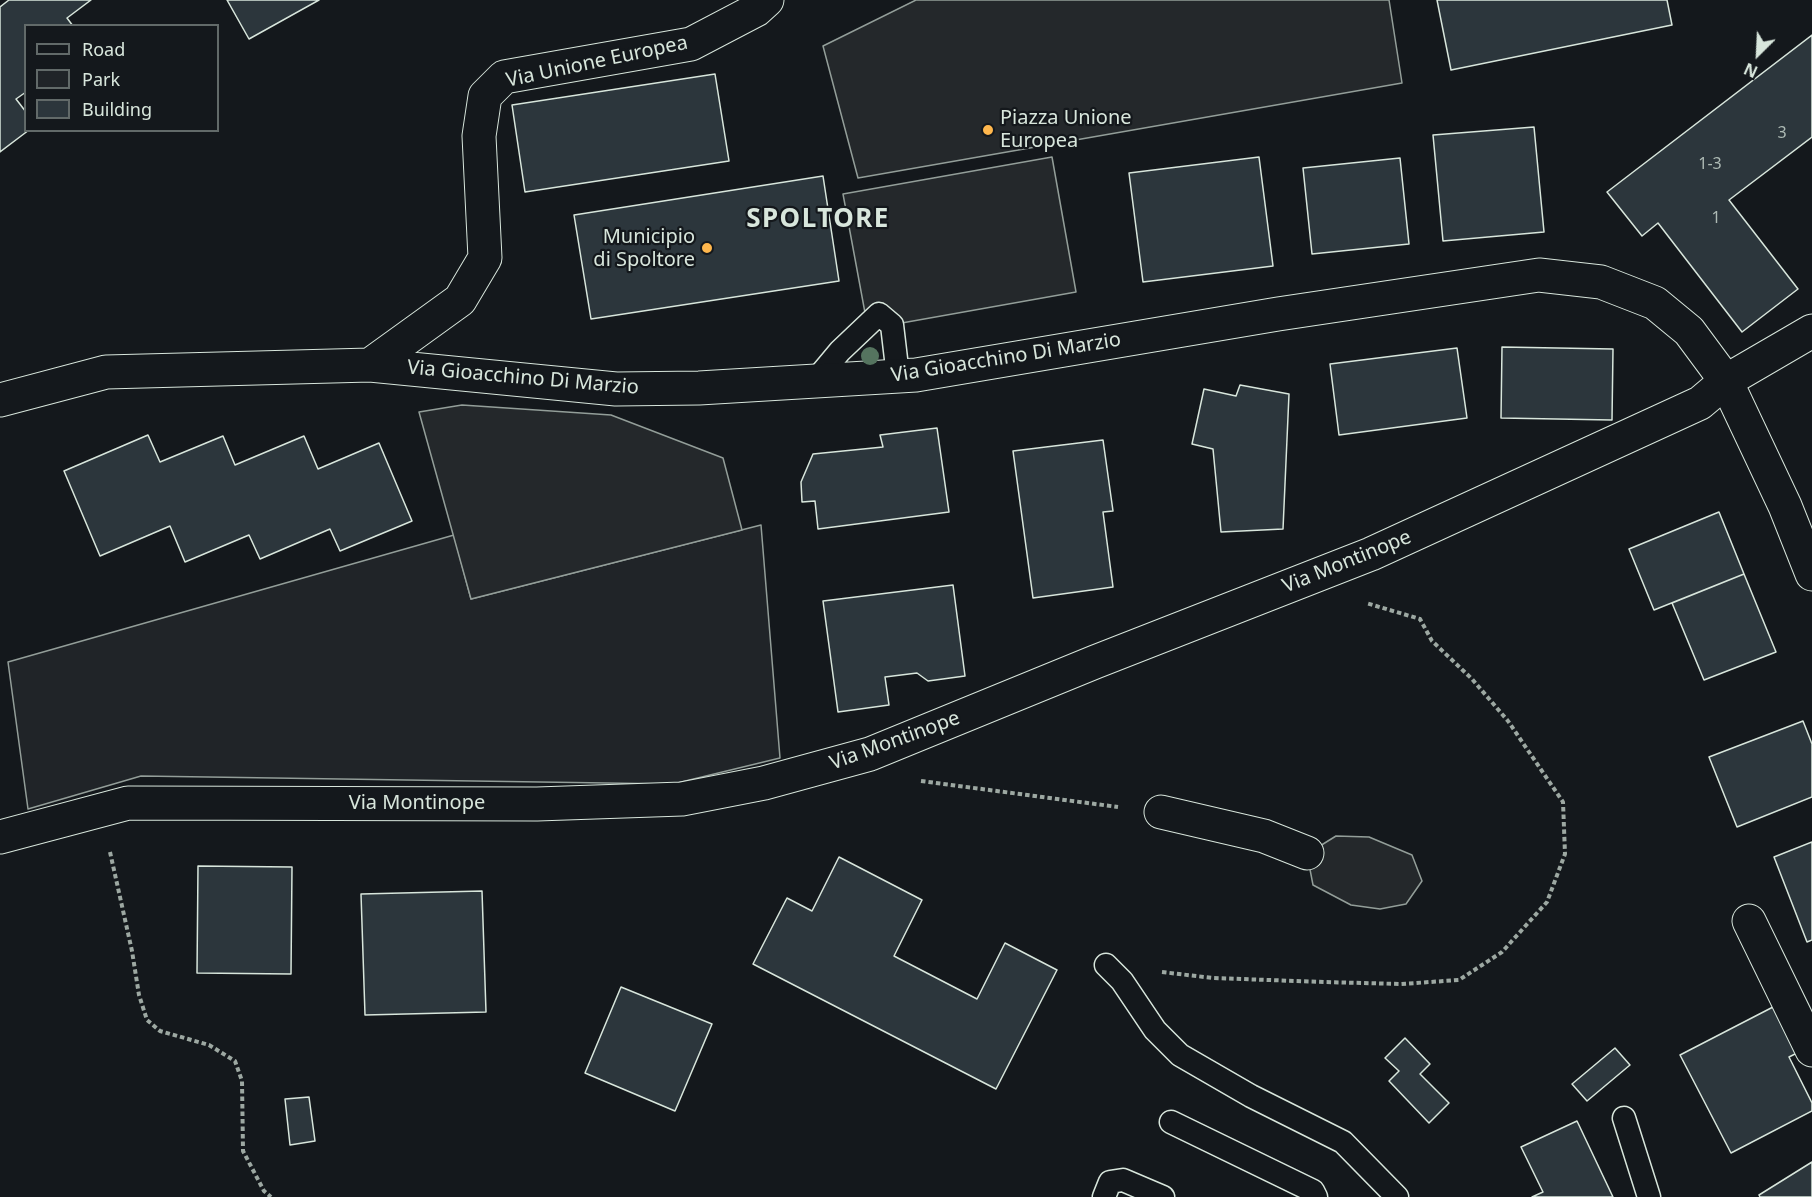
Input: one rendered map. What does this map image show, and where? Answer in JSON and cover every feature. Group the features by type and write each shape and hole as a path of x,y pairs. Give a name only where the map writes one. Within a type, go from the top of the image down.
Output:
{"street":[{"name":"Via Unione Europea","path":"370,365 460,300 485,258 479,136 485,96 504,77 691,44 755,9"},
{"name":"Via Gioacchino Di Marzio","path":"0,400 106,372 370,365 616,389 699,388 916,375 1278,314 1539,275 1601,282 1655,303 1689,331 1726,381 1785,506 1812,574"},
{"name":"Via Montinope","path":"0,837 129,803 537,804 682,799 764,783 870,754 1095,662 1371,554 1700,403 1726,381 1812,331"},
{"path":"1161,812 1264,836 1307,854"},
{"path":"1749,921 1812,1050"}],"lane":[{"path":"815,381 840,351 879,314 892,325 898,376"},
{"path":"1106,965 1122,981 1155,1030 1180,1055 1251,1096 1343,1142 1397,1197"},
{"path":"1624,1118 1650,1197"},
{"path":"1171,1122 1312,1191 1316,1197"},
{"path":"1104,1197 1110,1182 1124,1180 1163,1197"}],"path":[{"path":"1106,965 1213,978 1401,984 1459,980 1502,952 1547,902 1565,854 1563,802 1508,722 1472,679 1432,641 1420,619 1365,602"},
{"path":"914,780 1161,812"},
{"path":"97,812 114,863 139,995 147,1020 160,1031 209,1045 235,1061 242,1081 243,1151 264,1191 271,1197"}],"green space":[{"path":"761,525 780,758 673,784 141,776 28,809 8,662 454,535 471,599"}],"shaded area":[{"name":"Piazza Unione Europea","path":"916,0 1389,0 1402,83 858,178 823,46"},
{"path":"1052,157 1076,292 868,329 843,194"},
{"path":"462,405 611,415 723,458 742,530 471,599 419,412"},
{"path":"1336,836 1369,837 1412,855 1422,881 1406,904 1380,909 1351,905 1313,885 1307,854"}],"building":[{"path":"9,0 91,0 67,18 72,24 24,24 24,93 16,99 24,109 24,132 26,132 0,152 0,7"},
{"path":"227,0 319,0 249,39"},
{"path":"1437,0 1667,0 1672,25 1451,70"},
{"path":"1812,35 1812,137 1729,200 1798,289 1742,332 1658,223 1642,236 1607,192"},
{"path":"715,74 729,161 525,192 512,105"},
{"path":"1534,127 1544,232 1443,241 1433,135"},
{"path":"1259,157 1273,266 1143,282 1129,173"},
{"path":"1400,158 1409,244 1312,254 1303,168"},
{"name":"Municipio di Spoltore","path":"823,176 839,281 591,319 574,215"},
{"path":"1502,347 1613,349 1612,420 1501,418"},
{"path":"1457,348 1467,418 1339,435 1330,364"},
{"path":"1240,385 1289,394 1283,529 1221,532 1213,449 1192,444 1204,389 1236,396"},
{"path":"937,428 949,512 818,529 815,501 802,502 801,482 813,454 883,447 880,435"},
{"path":"148,435 160,462 223,436 235,465 304,436 318,469 379,443 412,521 340,551 330,529 260,559 249,535 185,562 170,526 100,556 64,471"},
{"path":"1103,440 1113,511 1103,512 1113,587 1033,598 1013,451"},
{"path":"1719,512 1744,574 1654,610 1629,549"},
{"path":"1744,574 1776,652 1704,680 1672,603"},
{"path":"953,585 965,676 928,681 917,673 885,677 889,705 838,712 823,601"},
{"path":"1803,721 1812,744 1812,797 1737,827 1709,757"},
{"path":"1812,842 1812,940 1807,942 1774,857"},
{"path":"839,857 922,900 894,956 977,999 1005,943 1057,970 996,1089 753,964 787,898 812,911"},
{"path":"198,866 292,867 291,974 197,973"},
{"path":"482,891 486,1012 365,1015 361,894"},
{"path":"621,987 712,1024 675,1111 585,1073"},
{"path":"1773,1007 1797,1053 1789,1057 1812,1103 1812,1111 1731,1153 1680,1055"},
{"path":"1405,1038 1430,1064 1420,1074 1449,1103 1429,1123 1389,1081 1399,1071 1385,1058"},
{"path":"1615,1048 1630,1065 1587,1101 1572,1084"},
{"path":"309,1097 315,1141 290,1145 285,1099"},
{"path":"1577,1121 1613,1197 1532,1197 1543,1192 1521,1147"},
{"path":"1812,1162 1812,1197 1760,1197 1759,1195"}],"place":[{"name":"Piazza Unione Europea","path":"988,130"},
{"name":"Municipio di Spoltore","path":"707,248"}],"district":[{"name":"SPOLTORE","path":"818,220"}]}
